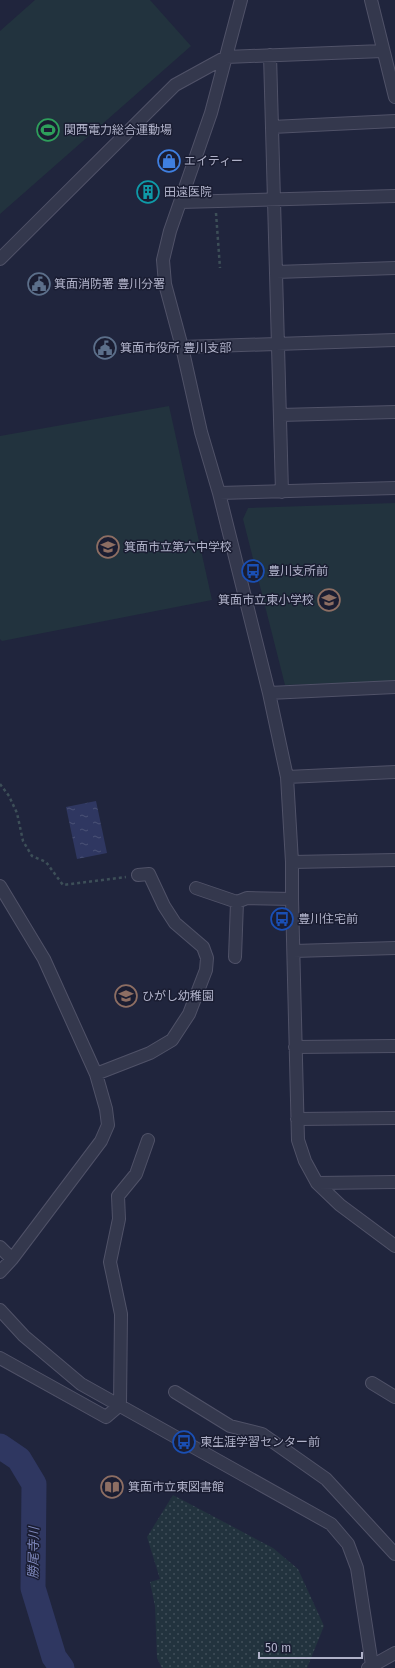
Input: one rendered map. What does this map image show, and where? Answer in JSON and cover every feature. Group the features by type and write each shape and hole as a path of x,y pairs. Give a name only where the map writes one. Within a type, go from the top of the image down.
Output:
{"street":[{"path":"241,0 210,113 170,231 163,260 165,284 182,347 201,432 219,493 269,693 287,777 292,862 298,1140 305,1161 317,1183 340,1205 395,1246"},
{"path":"370,0 395,97"},
{"path":"0,259 175,85 226,57 383,51"},
{"path":"270,55 282,492"},
{"path":"272,127 395,122"},
{"path":"180,202 395,196"},
{"path":"276,272 395,268"},
{"path":"182,347 395,340"},
{"path":"280,415 395,412"},
{"path":"219,493 395,488"},
{"path":"269,693 395,687"},
{"path":"287,777 395,772"},
{"path":"292,862 395,860"},
{"path":"96,1074 150,1053 172,1040 189,1014 206,970 207,958 203,947 175,923 164,906 149,874 138,875"},
{"path":"0,886 44,959 96,1074 106,1109 108,1125 101,1141 0,1272"},
{"path":"196,888 237,902 247,898 292,899"},
{"path":"236,958 237,902"},
{"path":"294,951 395,948"},
{"path":"295,1047 395,1046"},
{"path":"297,1119 395,1118"},
{"path":"0,1358 106,1417 120,1405 121,1314 110,1262 119,1219 118,1196 136,1174 148,1140"},
{"path":"317,1183 395,1182"},
{"path":"0,1247 12,1258"},
{"path":"0,1310 24,1336 81,1384 330,1524 348,1544 357,1568 370,1667 395,1653"},
{"path":"372,1383 395,1397"},
{"path":"175,1392 230,1426 262,1434 326,1480 395,1554"}],"path":[{"path":"216,217 220,268"},
{"path":"0,784 9,796 17,813 23,841 32,856 46,862 63,885 138,875"}],"shaded area":[{"name":"関西電力総合運動場","path":"35,0 150,0 191,46 0,214 0,31"},
{"path":"169,406 212,600 2,641 0,639 0,436"},
{"name":"箕面市立東小学校","path":"395,503 395,681 285,685 243,519 248,508"},
{"path":"173,1495 273,1548 298,1569 324,1626 307,1668 162,1668 157,1658 155,1606 150,1582 160,1579 147,1537"}],"water":[{"path":"96,801 107,853 77,859 66,807"}],"waterway":[{"name":"勝尾寺川","path":"0,1446 19,1459 34,1484 33,1588 54,1657 62,1668"}],"place":[{"name":"関西電力総合運動場","path":"48,130"},
{"name":"エイティー","path":"169,161"},
{"name":"田遠医院","path":"148,192"},
{"name":"箕面消防署 豊川分署","path":"39,284"},
{"name":"箕面市役所 豊川支部","path":"105,348"},
{"name":"箕面市立第六中学校","path":"108,547"},
{"name":"豊川支所前","path":"253,571"},
{"name":"箕面市立東小学校","path":"329,600"},
{"name":"豊川住宅前","path":"282,919"},
{"name":"ひがし幼稚園","path":"126,996"},
{"name":"東生涯学習センター前","path":"184,1442"},
{"name":"箕面市立東図書館","path":"112,1487"}]}
